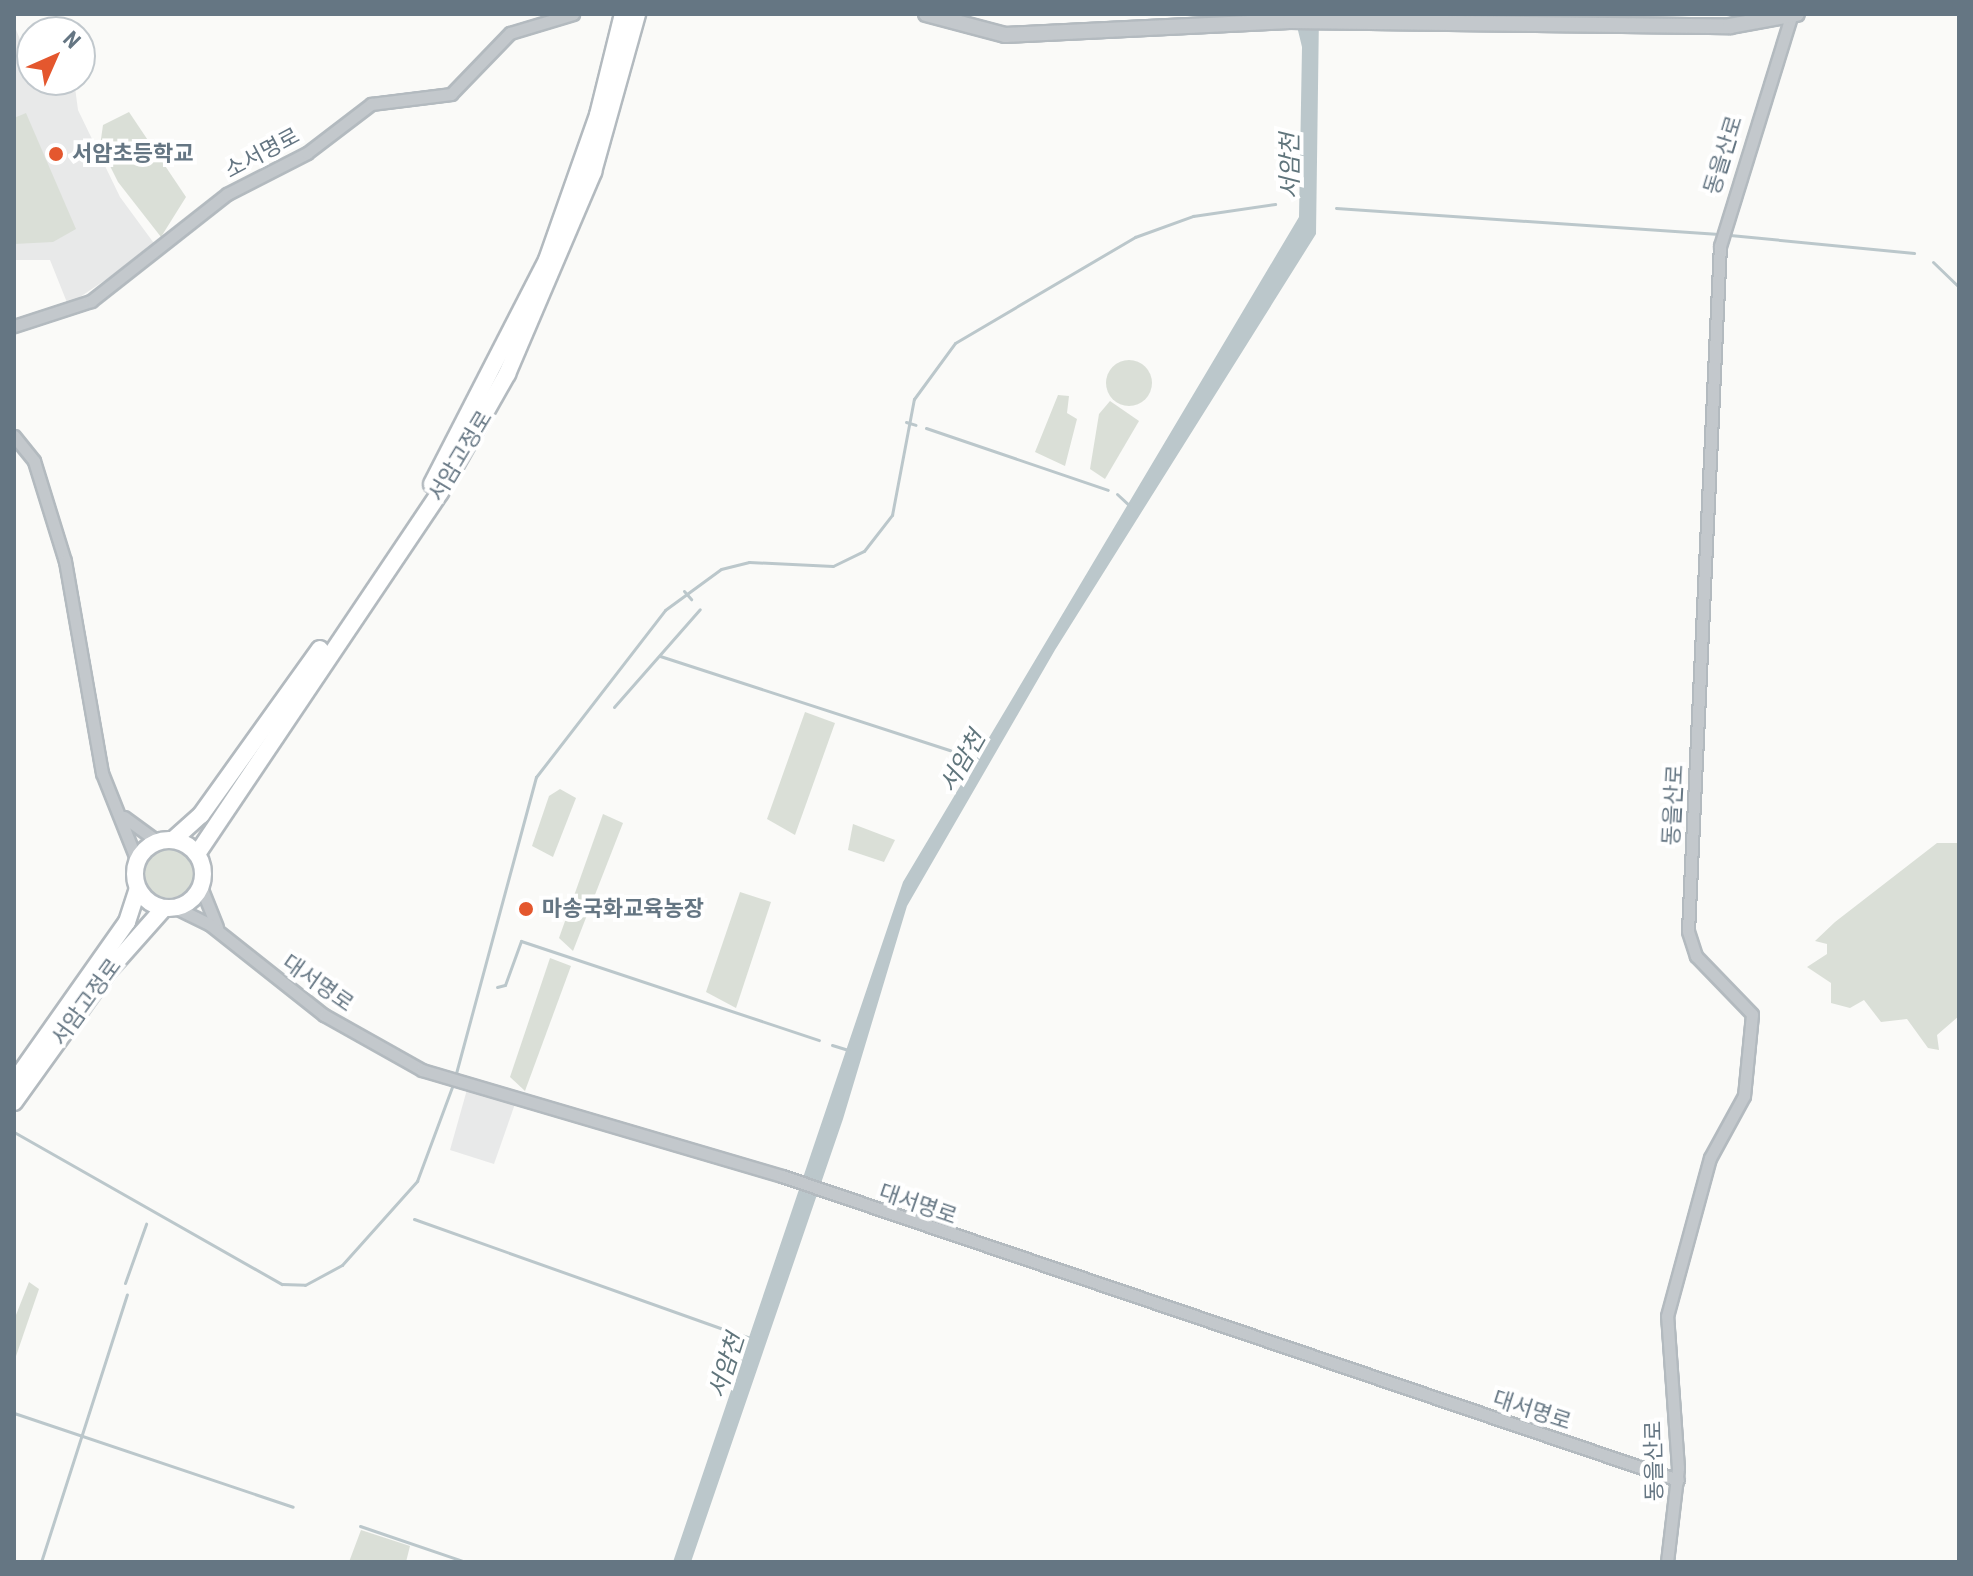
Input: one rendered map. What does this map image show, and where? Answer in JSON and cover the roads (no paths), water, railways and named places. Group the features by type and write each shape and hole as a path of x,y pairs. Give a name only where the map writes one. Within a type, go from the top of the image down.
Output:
{"main road":[{"name":"서암고정로","path":"165,841 201,815 278,708 423,498 484,394 565,216 623,14"},
{"name":"서암고정로","path":"197,854 440,492 500,388 593,172 637,14"},
{"path":"165,841 197,854 201,887 170,908 138,889 137,861 165,841"},
{"name":"서암고정로","path":"14,1082 127,922 138,889"},
{"name":"서암고정로","path":"14,1102 126,948 170,908"}],"street":[{"name":"소서명로","path":"14,326 91,301 227,194 296,160 371,104 451,94 510,33 573,14"},
{"path":"926,14 1005,35 1290,21 1730,26 1794,16"},
{"name":"동을산로","path":"1667,1562 1678,1480 1667,1316 1710,1158 1744,1096 1752,1014 1696,956 1688,931 1720,246 1794,16"},
{"path":"14,436 34,461 65,561 102,773 137,861"},
{"path":"120,814 165,841"},
{"path":"201,887 225,937"},
{"name":"대서명로","path":"170,908 225,937 324,1015 411,1064 463,1077 788,1178 1678,1480"}],"waterway":[{"name":"서암천","path":"455,1077 536,777 665,610 721,569 749,562 833,566 864,551 892,515 914,399 955,343 1135,237 1193,216 1275,204"},
{"path":"1336,208 1715,234"},
{"path":"1730,235 1914,253"},
{"path":"1933,262 1959,287"},
{"path":"906,422 916,425"},
{"path":"926,428 1108,490"},
{"path":"1117,494 1129,505"},
{"path":"684,591 691,599"},
{"path":"614,707 700,609"},
{"name":"서암천","path":"660,656 950,750"},
{"name":"서암천","path":"963,755 978,761"},
{"path":"497,987 505,985 521,941 819,1040"},
{"path":"832,1045 848,1050"},
{"path":"14,1132 282,1284 305,1285 342,1265 417,1181 453,1084"},
{"name":"서암천","path":"414,1219 726,1330"},
{"path":"125,1283 146,1224"},
{"path":"41,1562 127,1294"},
{"name":"서암천","path":"738,1334 750,1338"},
{"path":"14,1413 293,1507"},
{"path":"360,1526 466,1562"}],"place":[{"name":"서암초등학교","path":"56,154"},
{"name":"마송국화교육농장","path":"526,909"}]}
